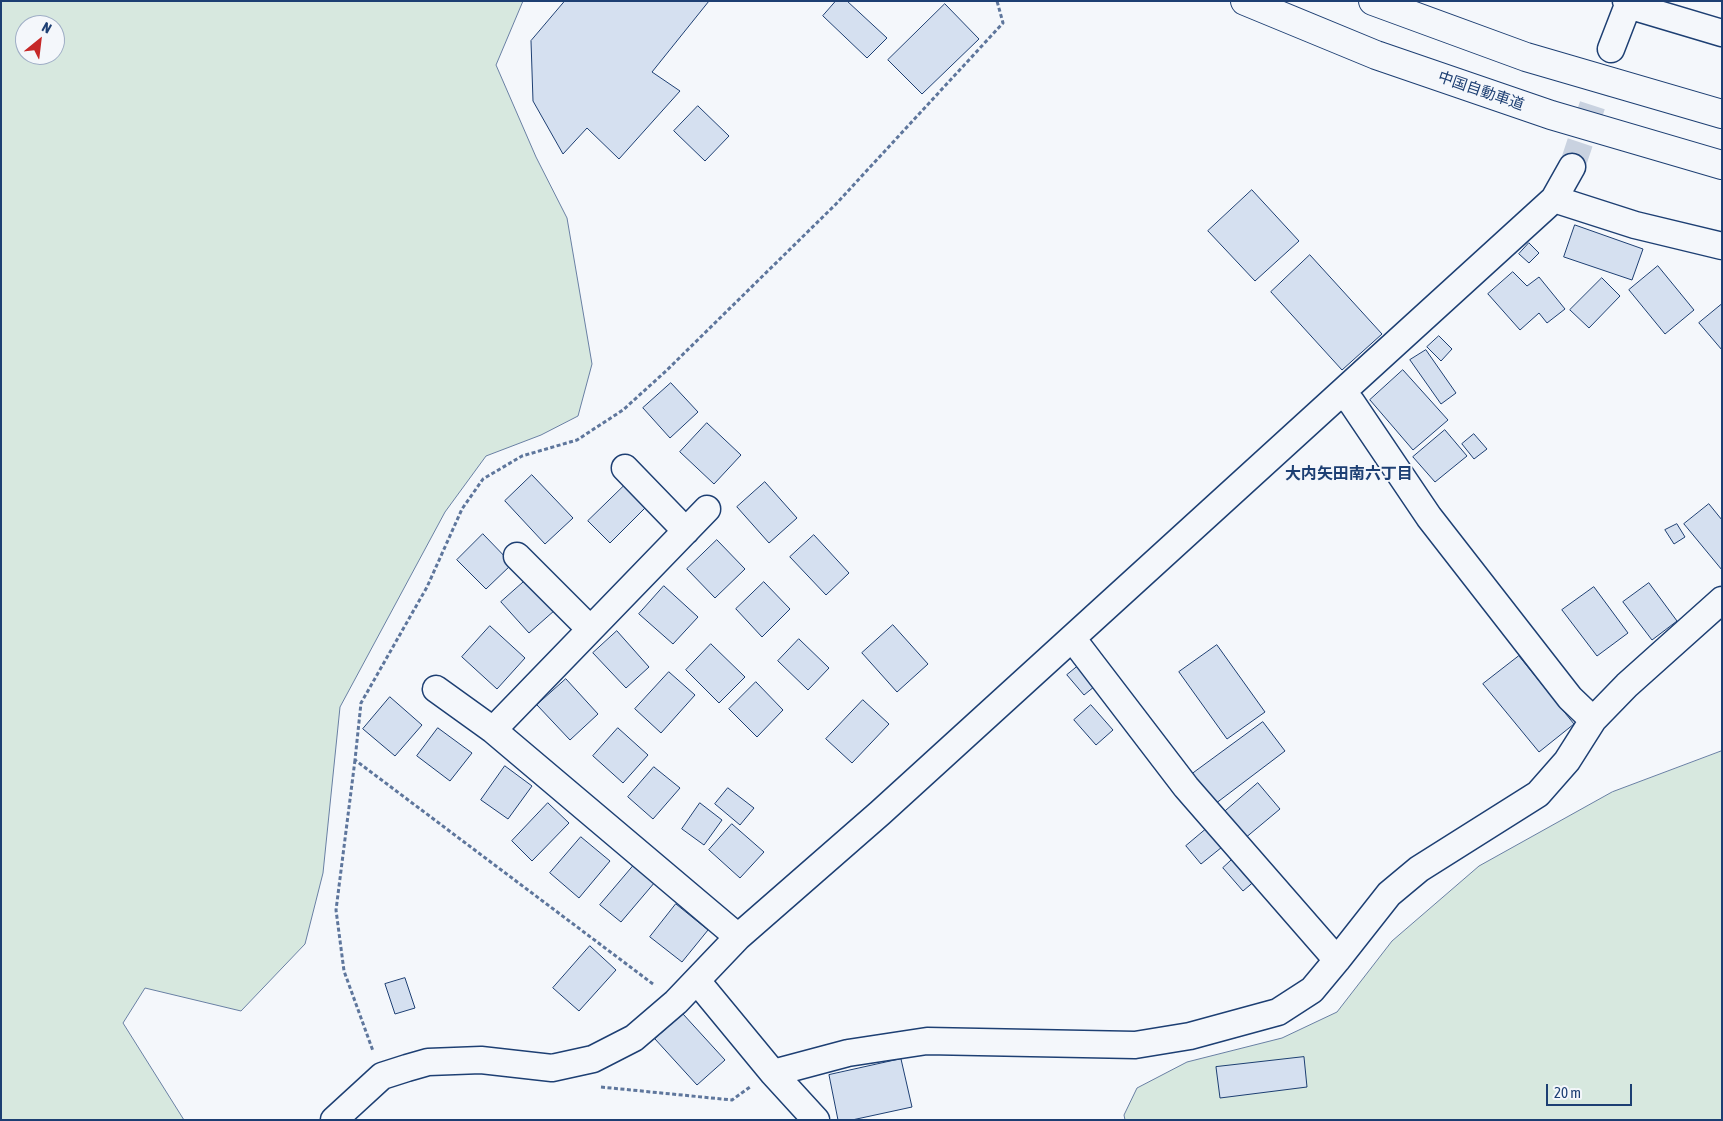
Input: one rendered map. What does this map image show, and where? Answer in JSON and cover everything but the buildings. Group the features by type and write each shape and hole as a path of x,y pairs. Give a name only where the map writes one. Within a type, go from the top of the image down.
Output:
{"highway":[{"name":"中国自動車道","path":"1245,1 1376,55 1551,115 1722,165"},
{"path":"1383,5 1526,57 1722,114"}],"street":[{"path":"1611,49 1627,3 1722,33"},
{"path":"334,1120 382,1076 428,1062 481,1060 552,1068 593,1059 634,1038 676,1002 738,937 880,813 1554,199 1572,167"},
{"path":"1554,199 1635,225 1722,246"},
{"path":"1342,393 1352,403 1428,517 1570,698 1594,720"},
{"path":"625,468 686,531"},
{"path":"493,730 707,509"},
{"path":"517,556 590,629"},
{"path":"773,1073 848,1053 927,1041 1135,1045 1190,1036 1278,1012 1312,990 1389,894 1420,868 1538,794 1567,761 1594,720 1628,685 1722,600"},
{"path":"1072,638 1186,787 1337,960"},
{"path":"436,689 493,730 738,937"},
{"path":"697,981 773,1073 816,1120"}],"path":[{"path":"382,1076 344,971 336,910 360,703 427,587 462,509 483,479 522,456 577,440 623,410 666,371 836,204 1003,23 997,1"},
{"path":"354,760 676,1002"},
{"path":"593,1086 732,1100 773,1073"}],"shaded area":[{"path":"1,1 523,1 496,65 536,157 567,218 592,364 578,416 541,435 486,456 445,512 340,707 323,873 305,944 241,1011 145,988 123,1023 184,1120 1,1120"},
{"path":"1722,751 1722,1120 1125,1120 1124,1115 1137,1088 1187,1062 1282,1038 1337,1012 1392,941 1479,866 1612,792"}],"tunnel":[{"path":"1572,167 1611,49"}],"district":[{"name":"大内矢田南六丁目","path":"1349,474"}]}
